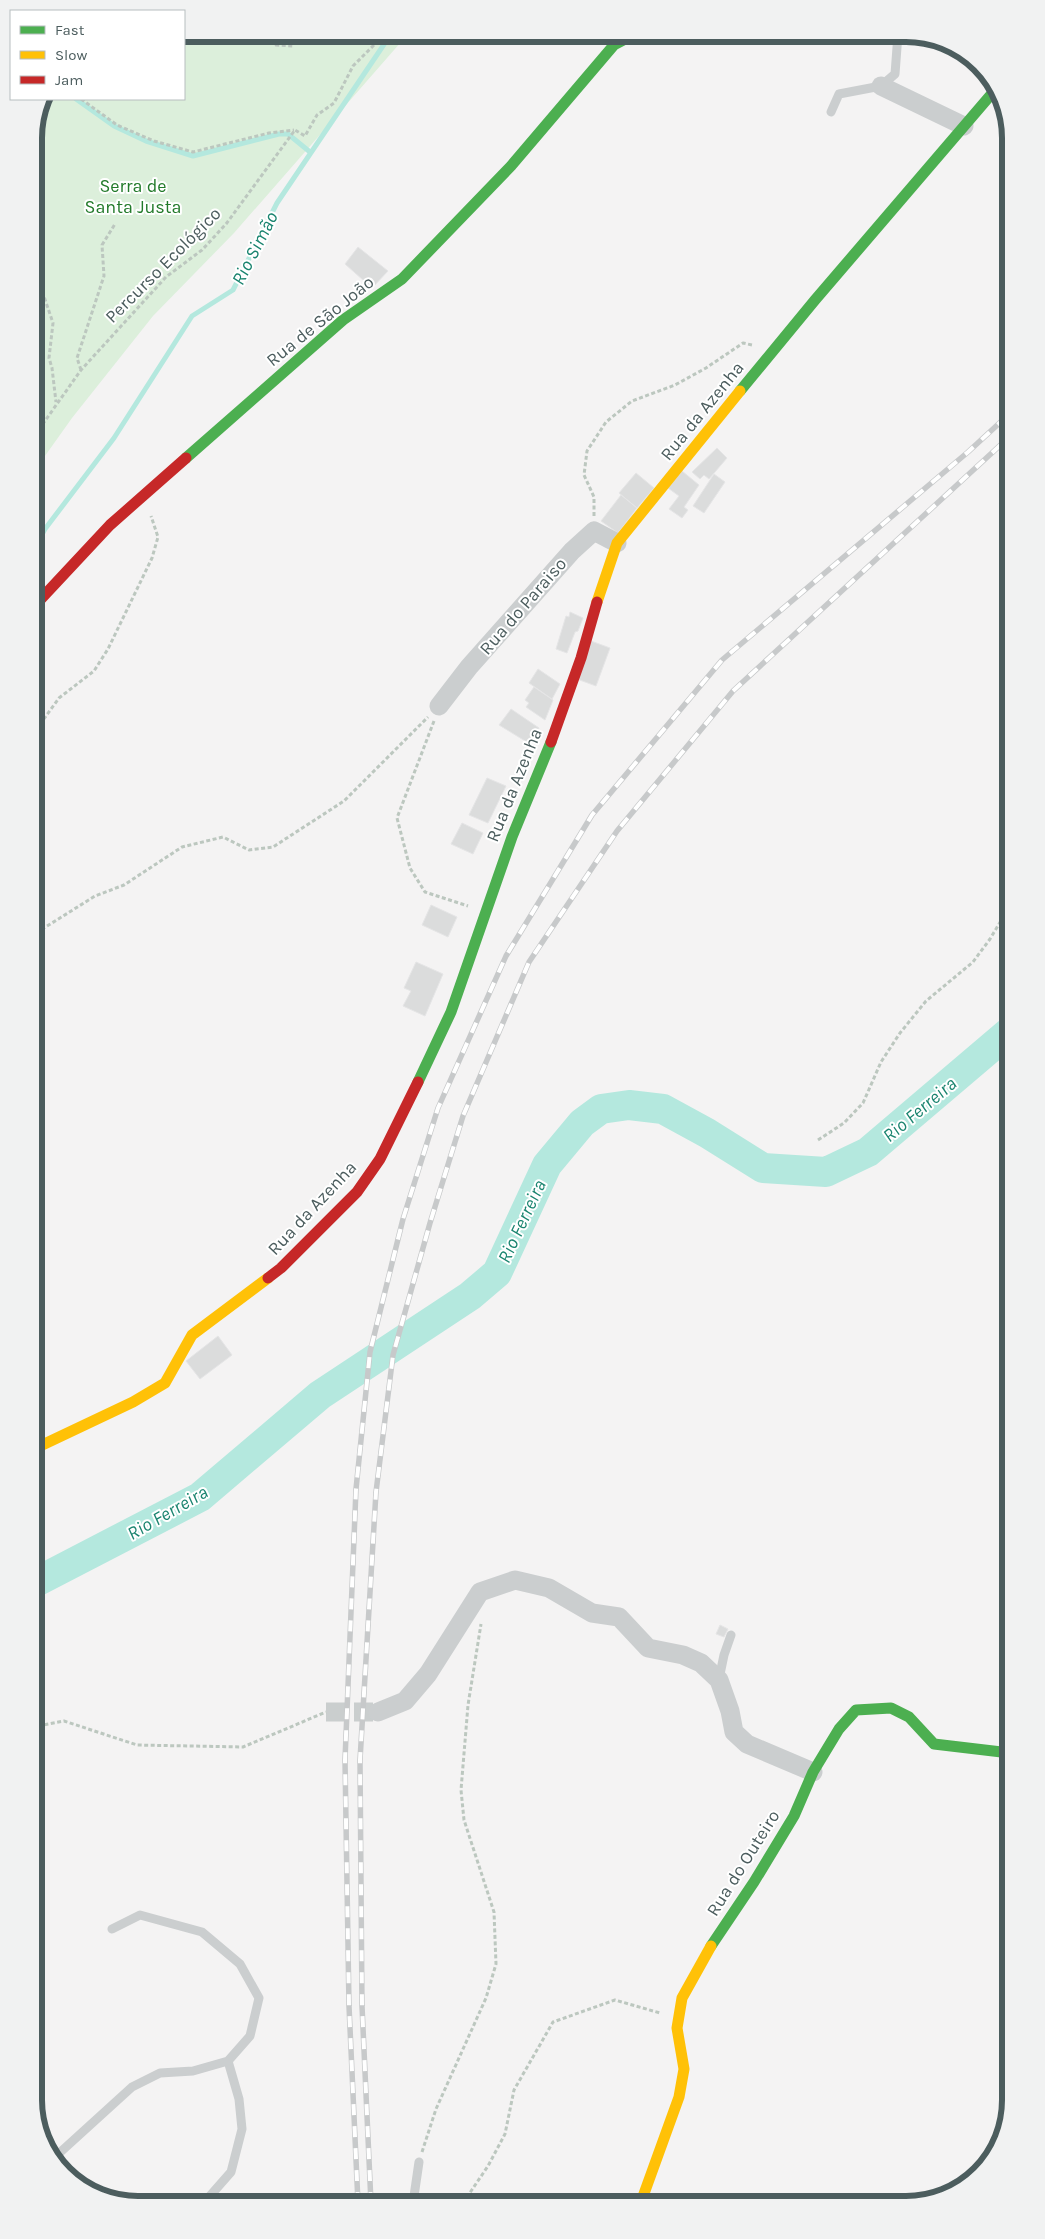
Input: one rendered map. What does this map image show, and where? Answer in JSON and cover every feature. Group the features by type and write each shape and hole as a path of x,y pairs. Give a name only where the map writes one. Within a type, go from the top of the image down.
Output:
{"street":[{"name":"Rua de São João","path":"43,596 110,525 343,320 402,279 511,166 614,45 619,43"},
{"path":"881,86 964,126"},
{"name":"Rua da Azenha","path":"42,1445 132,1402 165,1383 192,1335 281,1268 357,1192 380,1159 451,1012 484,911 512,836 544,761 581,658 600,591 617,543 775,350 992,94"},
{"path":"594,531 617,543"},
{"name":"Rua do Paraiso","path":"439,706 469,667 572,551 594,531"},
{"path":"378,1712 405,1701 428,1674 480,1592 515,1580 548,1588 592,1613 619,1617 648,1648 683,1656 701,1663 719,1680 730,1711 734,1732 747,1744 813,1772"},
{"name":"Rua do Outeiro","path":"643,2196 664,2143 679,2096 684,2069 677,2028 682,1998 702,1960 754,1882 794,1816 813,1772 839,1729 856,1710 891,1708 908,1717 934,1744 1002,1752"}],"lane":[{"path":"831,112 839,94 881,86 895,74 897,43"},
{"path":"719,1680 724,1655 731,1635"},
{"path":"59,2154 132,2088 160,2073 193,2072 228,2061 250,2036 259,1998 240,1964 202,1932 140,1915 112,1929"},
{"path":"209,2196 231,2172 242,2129 239,2099 228,2061"},
{"path":"415,2196 419,2162"}],"path":[{"path":"272,42 276,45 294,46"},
{"path":"82,100 117,125 154,141 193,152 269,133 294,131 304,136 317,115 334,103 353,66 376,42"},
{"name":"Percurso Ecológico","path":"43,423 80,370 166,277 202,250 226,224 294,131"},
{"path":"80,370 77,358 104,276 102,245 115,224"},
{"path":"43,293 53,322 49,358 56,403"},
{"path":"594,531 594,497 584,475 587,451 606,422 632,401 675,385 706,368 743,342 775,350"},
{"path":"43,721 59,698 94,671 108,650 152,558 158,537 148,510"},
{"path":"439,706 397,818 410,868 425,892 484,911"},
{"path":"43,929 95,896 124,885 182,847 224,837 249,850 273,847 344,802 439,706"},
{"path":"818,1140 844,1122 863,1103 881,1062 900,1033 926,1001 973,962 1002,919"},
{"path":"419,2162 436,2109 486,1998 496,1964 494,1912 464,1820 460,1790 468,1705 482,1618"},
{"path":"42,1725 64,1721 138,1745 243,1748 326,1712"},
{"path":"468,2196 488,2166 505,2134 514,2090 553,2022 615,2000 679,2018"}],"green space":[{"name":"Serra de Santa Justa","path":"185,42 401,42 234,233 153,316 72,418 43,459 43,126 51,100 185,100"}],"building":[{"path":"358,247 388,271 372,288 345,264"},
{"path":"717,448 727,458 709,479 704,475 700,479 692,472"},
{"path":"682,471 699,485 684,507 688,510 682,518 669,509 679,496 668,488"},
{"path":"636,473 654,488 637,508 619,493"},
{"path":"714,474 725,482 704,513 693,506"},
{"path":"621,495 637,508 618,533 601,521"},
{"path":"570,612 583,618 567,653 556,649 566,616 569,617"},
{"path":"591,641 610,648 596,686 577,679"},
{"path":"538,669 560,684 552,699 529,683"},
{"path":"534,687 553,700 545,720 526,707 529,703 525,700"},
{"path":"511,709 539,728 530,744 499,725"},
{"path":"487,778 506,786 488,823 469,815"},
{"path":"462,823 483,833 473,854 451,844"},
{"path":"431,905 457,917 448,937 422,925"},
{"path":"416,962 443,974 425,1016 403,1006 411,991 404,988"},
{"path":"218,1336 232,1355 200,1379 186,1361"},
{"path":"720,1625 728,1629 724,1637 716,1634"}],"waterway":[{"name":"Rio Simão","path":"43,533 114,438 192,316 233,290 277,203 385,42"},
{"path":"77,100 114,126 146,141 193,156 279,134 288,134 310,152"},
{"name":"Rio Ferreira","path":"42,1579 200,1497 320,1395 470,1296 497,1273 547,1165 582,1123 601,1109 629,1105 663,1109 707,1133 763,1168 826,1172 868,1152 1002,1038"}],"tunnel":[{"path":"326,1712 378,1712"}],"railway":[{"path":"358,2196 349,2006 345,1760 356,1489 370,1352 403,1219 438,1108 506,956 592,815 722,660 968,452 1002,421"},
{"path":"371,2196 362,2006 360,1760 376,1492 393,1355 430,1223 463,1116 529,962 617,831 733,691 1002,444"}],"traffic: fast":[{"path":"186,458 343,320 402,279 511,166 614,45 619,43"},
{"path":"740,391 815,300 992,94"},
{"path":"418,1082 451,1012 512,837 551,742"},
{"path":"711,1946 754,1882 794,1816 813,1772 839,1729 856,1710 891,1708 909,1717 934,1744 1002,1752"}],"traffic: slow":[{"path":"597,602 617,543 740,391"},
{"path":"42,1445 133,1402 165,1383 192,1335 268,1278"},
{"path":"643,2196 679,2097 684,2069 677,2028 682,1998 711,1946"}],"traffic: jam":[{"path":"43,597 110,525 186,458"},
{"path":"551,742 581,658 597,602"},
{"path":"268,1278 281,1268 357,1192 380,1159 418,1082"}]}
